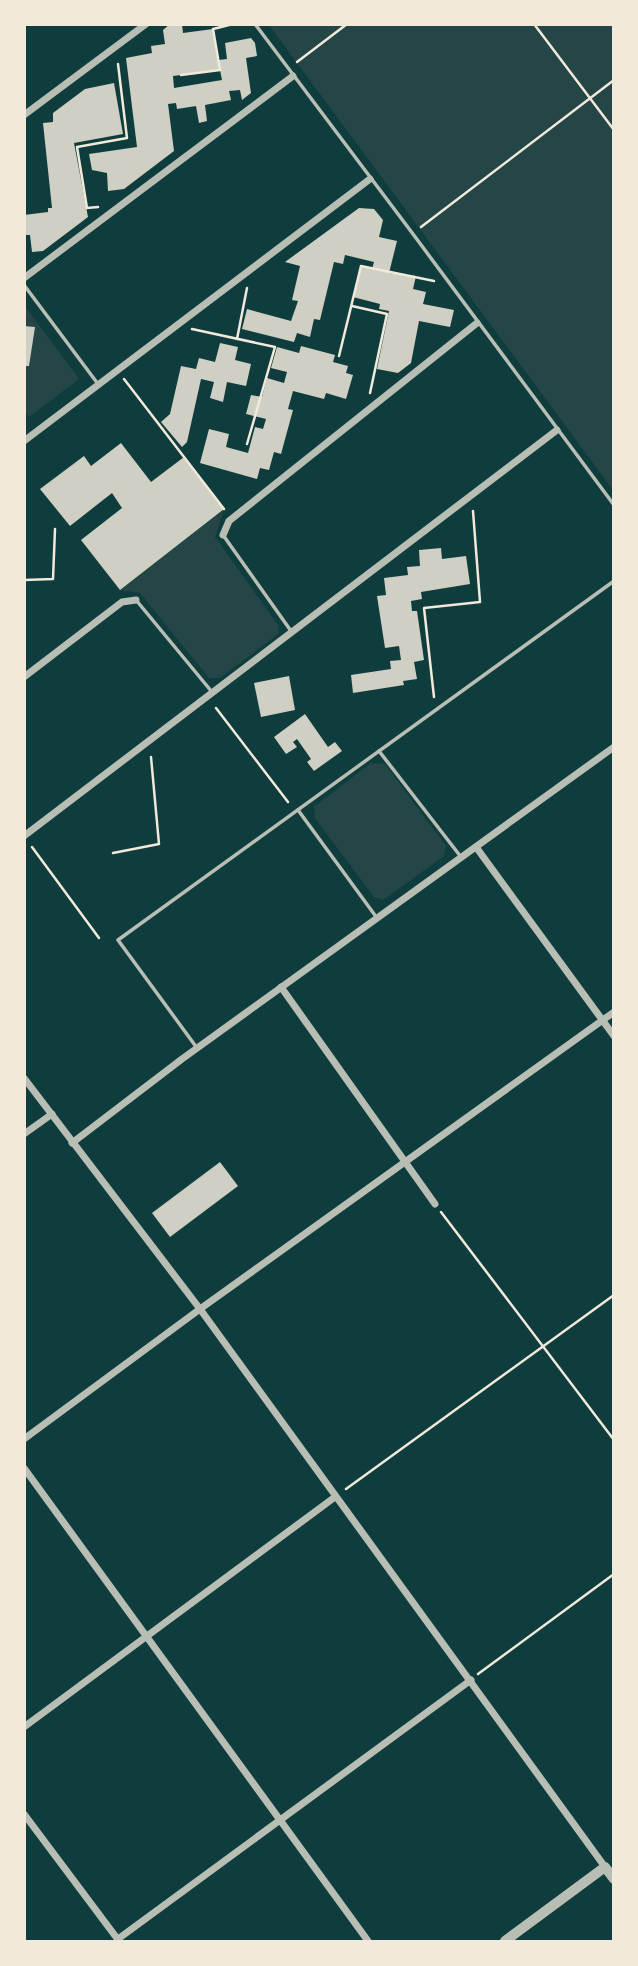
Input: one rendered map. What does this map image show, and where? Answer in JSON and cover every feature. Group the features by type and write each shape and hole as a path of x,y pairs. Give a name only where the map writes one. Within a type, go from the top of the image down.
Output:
{"street":[{"path":"24,115 146,24"},
{"path":"24,278 291,73"},
{"path":"26,437 370,179"},
{"path":"223,535 229,521 477,323"},
{"path":"24,836 557,430"},
{"path":"24,677 122,602 136,600"},
{"path":"72,1143 197,1048 614,747"},
{"path":"476,847 614,1036"},
{"path":"281,987 435,1204"},
{"path":"24,1439 200,1309 614,1012"},
{"path":"24,1078 200,1309 614,1879"},
{"path":"24,1134 52,1114"},
{"path":"24,1468 369,1941"},
{"path":"24,1727 335,1497"},
{"path":"24,1814 118,1940 471,1680"},
{"path":"505,1941 605,1867"}],"lane":[{"path":"255,24 614,505"},
{"path":"24,285 98,384"},
{"path":"223,535 292,633"},
{"path":"197,1048 118,940 614,581"},
{"path":"136,600 212,692"},
{"path":"379,750 461,858"},
{"path":"298,810 377,918"}],"path":[{"path":"181,75 220,70 213,29 233,24"},
{"path":"291,73 347,24"},
{"path":"534,24 614,130"},
{"path":"101,207 87,208 77,148 127,138 118,64"},
{"path":"413,234 614,80"},
{"path":"339,356 361,266 434,281"},
{"path":"237,339 247,288"},
{"path":"351,306 387,314 369,396"},
{"path":"192,328 275,347 247,444"},
{"path":"124,379 224,509"},
{"path":"434,697 424,608 480,602 473,511"},
{"path":"24,580 53,579 55,529"},
{"path":"216,708 288,802"},
{"path":"113,853 159,844 150,757"},
{"path":"32,847 99,938"},
{"path":"435,1204 614,1440"},
{"path":"335,1497 614,1295"},
{"path":"471,1680 614,1574"}],"shaded area":[{"path":"269,25 613,25 613,490"},
{"path":"25,306 79,379 29,417 25,411"},
{"path":"224,509 215,537 279,626 278,634 220,678 209,678 140,593 120,590"},
{"path":"371,763 385,764 446,846 444,856 383,900 374,897 315,818 314,807"}],"building":[{"path":"170,24 182,24 183,33 213,29 219,60 227,59 225,43 251,38 255,43 257,56 246,58 251,93 242,100 240,90 229,91 231,100 205,105 207,121 199,123 196,106 177,109 176,103 168,104 174,151 124,189 108,191 107,173 92,170 89,154 137,147 126,58 152,53 151,46 165,44 163,30","holes":["220,70 222,80 174,88 173,76"]},
{"path":"114,83 123,134 74,143 88,217 43,251 32,252 30,235 24,235 24,215 48,212 48,208 52,208 43,123 53,122 53,113 85,89"},
{"path":"359,208 374,209 383,220 379,237 397,241 389,273 416,276 413,289 426,292 423,304 454,310 450,327 419,321 411,363 398,373 377,369 389,311 379,309 380,304 353,297 361,266 372,269 374,262 345,255 343,264 334,262 320,320 314,319 310,337 297,333 294,342 242,329 247,309 291,321 298,301 292,300 300,266 285,262"},
{"path":"24,326 35,327 29,366 24,366"},
{"path":"220,343 238,347 235,360 251,364 246,386 227,382 223,402 210,398 214,382 201,379 187,442 182,447 161,422 170,414 181,366 196,369 199,358 215,362"},
{"path":"301,346 335,355 333,362 348,366 346,373 353,375 346,399 326,393 324,399 293,391 288,409 293,410 281,454 274,452 269,470 260,468 257,479 200,463 209,429 229,434 226,447 248,453 255,427 263,429 266,419 246,414 251,395 262,397 267,378 284,383 287,372 271,368 277,347 299,353"},
{"path":"121,443 151,482 184,457 224,509 120,590 81,540 122,508 112,493 70,526 40,489 84,456 91,466"},
{"path":"441,548 442,559 466,556 470,584 421,592 422,599 411,601 412,611 417,611 424,660 414,662 417,679 403,681 404,685 353,693 351,675 391,669 390,661 401,660 399,646 385,648 377,596 386,595 384,578 408,575 407,567 420,566 419,550"},
{"path":"289,676 295,710 261,717 254,683"},
{"path":"305,714 328,747 335,742 342,751 314,771 307,762 311,759 297,739 293,742 297,747 286,754 274,737"},
{"path":"220,1162 238,1186 170,1237 152,1213"}]}
